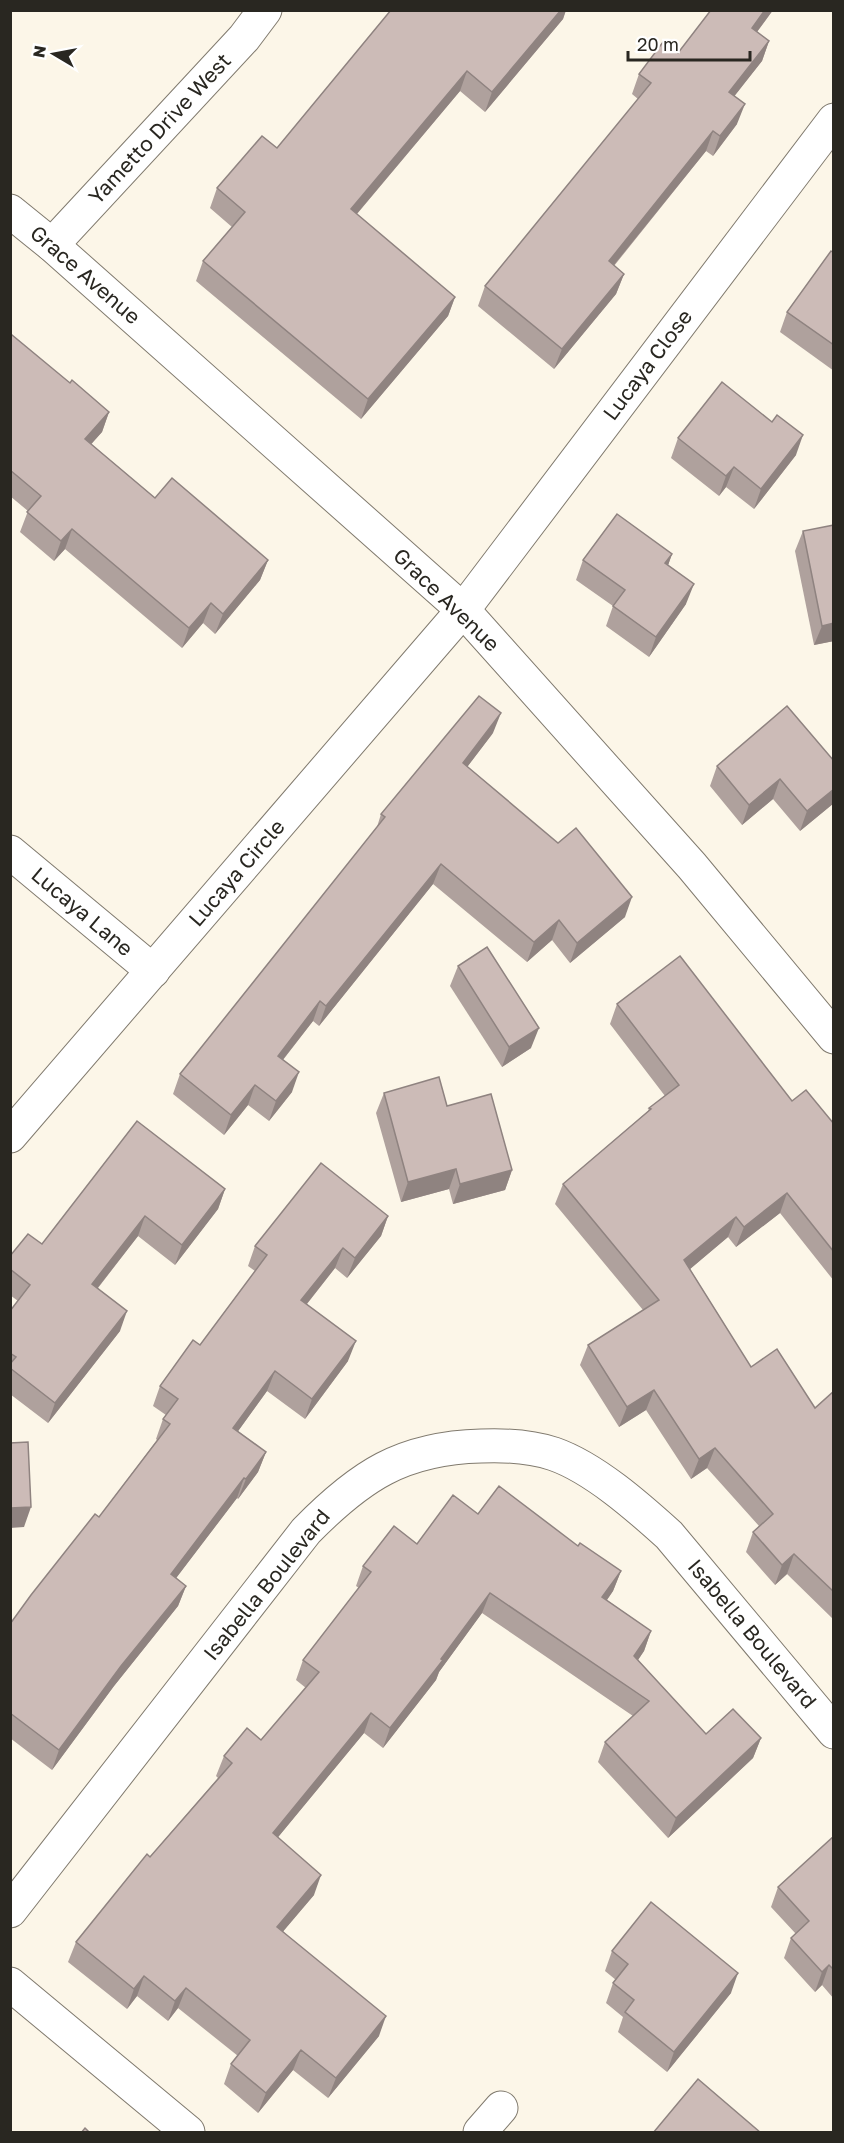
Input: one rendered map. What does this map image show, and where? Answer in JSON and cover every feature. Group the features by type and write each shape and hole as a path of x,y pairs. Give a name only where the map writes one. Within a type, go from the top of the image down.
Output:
{"street":[{"name":"Yametto Drive West","path":"52,245 244,38 265,10"},
{"name":"Lucaya Close","path":"463,610 834,120"},
{"name":"Grace Avenue","path":"10,211 52,245 463,610 692,866 834,1036"},
{"name":"Lucaya Circle","path":"10,1136 463,610"},
{"name":"Lucaya Lane","path":"10,852 153,971"},
{"name":"Isabella Boulevard","path":"10,1911 306,1531 362,1480 394,1463 424,1452 461,1446 531,1448 554,1454 600,1480 669,1535 834,1732"},
{"path":"10,1984 188,2133"},
{"path":"480,2133 501,2108"}],"building":[{"path":"391,10 561,10 492,92 467,71 351,209 455,297 368,399 203,261 245,212 217,188 262,136 277,148"},
{"path":"711,10 765,10 752,28 769,41 729,92 745,104 720,136 713,131 609,261 624,274 562,349 485,286 651,83 639,74 663,42 678,53"},
{"path":"831,251 834,253 834,345 787,312"},
{"path":"10,335 70,383 72,380 109,412 85,439 155,498 172,478 268,560 223,614 211,603 189,628 72,529 61,541 27,512 41,496 10,470"},
{"path":"722,382 772,422 777,415 803,435 761,489 734,467 726,476 678,438"},
{"path":"617,514 672,554 665,563 694,584 656,637 613,606 625,590 583,560"},
{"path":"834,525 834,623 822,626 803,531"},
{"path":"479,696 501,713 463,763 558,843 576,828 632,897 577,943 559,920 534,942 441,864 326,1006 320,1001 278,1056 299,1072 276,1101 255,1085 231,1115 180,1074 385,817 381,814"},
{"path":"787,706 834,761 834,789 807,811 780,779 749,805 717,766"},
{"path":"487,947 539,1028 509,1047 458,966"},
{"path":"680,956 792,1101 806,1090 834,1124 834,1252 787,1193 744,1227 736,1217 684,1260 751,1367 777,1349 815,1408 834,1391 834,1592 794,1554 782,1565 753,1532 773,1514 715,1448 699,1459 654,1390 627,1407 588,1345 659,1300 563,1184 651,1109 649,1108 679,1085 617,1004"},
{"path":"439,1077 447,1106 491,1094 512,1170 460,1184 456,1169 408,1182 384,1093"},
{"path":"137,1121 225,1189 182,1245 145,1216 92,1284 127,1311 55,1403 10,1368 10,1364 16,1357 10,1353 10,1311 30,1285 10,1269 10,1256 28,1234 42,1244"},
{"path":"321,1163 388,1216 355,1258 343,1248 301,1300 356,1341 312,1399 275,1371 233,1428 266,1452 171,1574 186,1586 121,1666 59,1750 10,1713 10,1624 95,1514 99,1517 170,1424 163,1419 178,1399 160,1386 193,1340 200,1345 267,1255 255,1246"},
{"path":"28,1442 31,1507 10,1508 10,1443"},
{"path":"499,1486 578,1546 580,1543 621,1571 602,1597 651,1631 634,1656 706,1734 733,1709 761,1738 676,1818 605,1742 649,1701 490,1593 441,1659 443,1660 390,1728 371,1713 273,1833 321,1875 277,1927 386,2016 336,2078 301,2050 266,2093 231,2064 250,2040 186,1988 175,2001 144,1976 134,1989 76,1942 147,1854 150,1857 232,1763 224,1756 247,1728 261,1740 319,1672 303,1660 371,1572 363,1566 394,1526 417,1544 453,1495 478,1514"},
{"path":"834,1836 834,1970 829,1965 822,1972 791,1938 809,1921 778,1887"},
{"path":"651,1902 738,1973 674,2052 625,2012 634,2000 613,1983 628,1964 612,1951"},
{"path":"698,2079 761,2133 653,2133"}]}
